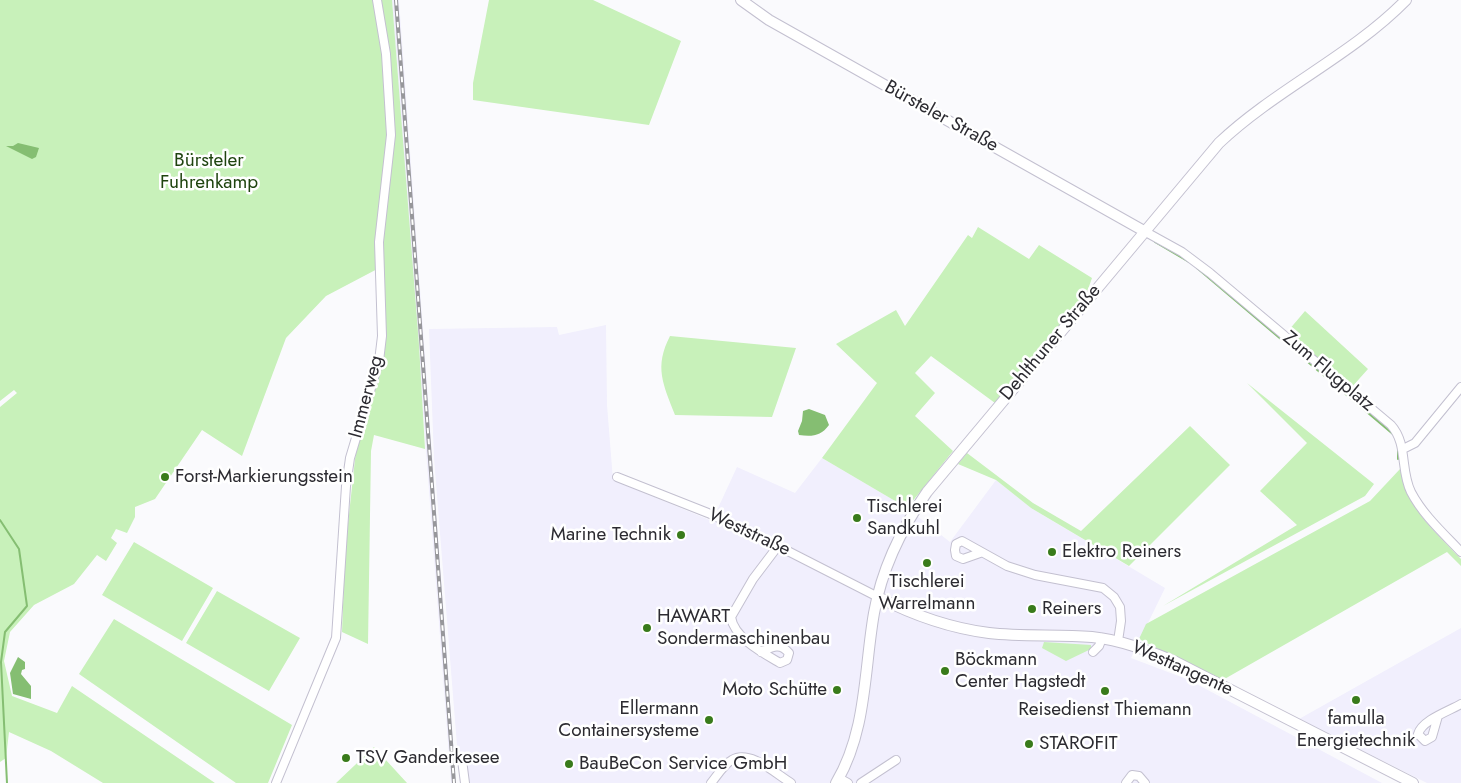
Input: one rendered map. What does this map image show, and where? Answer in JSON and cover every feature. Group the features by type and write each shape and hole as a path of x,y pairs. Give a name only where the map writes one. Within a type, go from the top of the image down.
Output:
{"street":[{"name":"Immerweg","path":"276,783 336,638 346,486 350,458 379,361 382,336 379,242 391,135 386,54 377,0"},
{"name":"Bürsteler Straße","path":"741,0 769,20 1144,230"},
{"name":"Dehlthuner Straße","path":"841,781 863,706 870,637 878,596 892,552 914,509 1144,230 1219,143 1245,119 1363,37 1406,0"},
{"name":"Zum Flugplatz","path":"1144,230 1182,252 1210,273 1391,425 1398,433 1403,449 1402,460 1410,491 1425,514 1461,552"},
{"path":"1403,449 1415,443 1461,387"},
{"name":"Weststraße","path":"617,477 708,514 778,546 878,596"},
{"path":"761,652 732,625 731,617 753,580 778,546"},
{"path":"980,553 1007,566 1035,575 1103,588 1114,597 1120,607 1121,620 1118,641"},
{"name":"Westtangente","path":"878,596 924,618 953,627 990,633 1102,638 1118,641 1176,662 1413,783"},
{"path":"1093,652 1099,646 1102,638"},
{"path":"1438,716 1461,704"},
{"path":"711,783 731,760 740,757 751,758 791,783"},
{"path":"462,760 465,783"},
{"path":"861,783 896,760"},
{"path":"1126,783 1132,775 1139,776 1145,783"}],"shaded area":[{"path":"392,0 399,0 456,783 451,783"},
{"path":"18,143 39,148 36,157 32,159 6,146 13,146"},
{"path":"606,325 607,405 613,480 712,521 737,467 795,493 822,458 907,508 950,542 996,480 1031,508 1165,588 1131,658 1189,680 1382,783 460,783 434,458 429,329 557,327 559,335"},
{"path":"809,409 825,415 829,425 816,435 799,435 798,431 803,411"},
{"path":"1461,628 1461,783 1427,783 1299,719"},
{"path":"18,657 25,662 25,669 22,670 21,674 31,686 31,699 13,694 10,673"}],"green space":[{"name":"Bürsteler Fuhrenkamp","path":"0,0 392,0 419,345 425,449 374,435 371,451 368,644 342,632 345,551 356,450 382,361 383,266 326,296 286,338 242,456 202,430 155,499 135,507 135,517 127,533 116,529 111,538 117,543 106,561 97,555 74,584 34,605 10,632 4,661 12,696 57,713 72,686 215,783 103,783 51,751 9,732 6,758 0,762 0,407 17,393 14,390 0,401"},
{"path":"489,0 593,0 681,41 649,125 473,100 473,83"},
{"path":"978,227 1029,259 1039,245 1092,278 1086,295 995,403 931,356 915,373 935,393 915,416 953,451 907,508 822,458 877,383 836,344 896,310 905,326 968,235 972,238"},
{"path":"1305,311 1368,369 1351,388 1288,331"},
{"path":"670,336 796,348 772,417 675,415 664,385 661,366 665,347"},
{"path":"1247,383 1374,484 1365,496 1163,606 1297,525 1260,491 1307,443"},
{"path":"1190,426 1230,465 1129,566 1031,508 996,480 958,464 967,453 1033,503 1081,531"},
{"path":"1400,469 1416,508 1431,528 1461,559 1461,566 1447,552 1221,681 1139,639 1146,624 1370,501"},
{"path":"134,542 213,588 182,641 102,595"},
{"path":"217,591 300,638 269,691 186,643"},
{"path":"114,619 292,725 268,783 236,783 79,674"},
{"path":"1044,642 1091,645 1091,649 1066,661 1042,648"},
{"path":"374,747 407,783 336,783"}],"waterway":[{"path":"1155,242 1189,262"},
{"path":"1197,268 1394,435"},
{"path":"1398,446 1398,459"},
{"path":"0,520 19,549 27,606 5,632 1,662 7,783"}],"railway":[{"path":"396,0 454,783"}],"place":[{"name":"Forst-Markierungsstein","path":"165,477"},
{"name":"Tischlerei Sandkuhl","path":"857,518"},
{"name":"Marine Technik","path":"681,535"},
{"name":"Elektro Reiners","path":"1052,552"},
{"name":"Tischlerei Warrelmann","path":"927,563"},
{"name":"Reiners","path":"1032,609"},
{"name":"HAWART Sondermaschinenbau","path":"647,628"},
{"name":"Böckmann Center Hagstedt","path":"945,671"},
{"name":"Moto Schütte","path":"837,690"},
{"name":"Reisedienst Thiemann","path":"1105,691"},
{"name":"famulla Energietechnik","path":"1356,700"},
{"name":"Ellermann Containersysteme","path":"709,720"},
{"name":"STAROFIT","path":"1029,744"},
{"name":"TSV Ganderkesee","path":"346,758"},
{"name":"BauBeCon Service GmbH","path":"569,764"}]}
